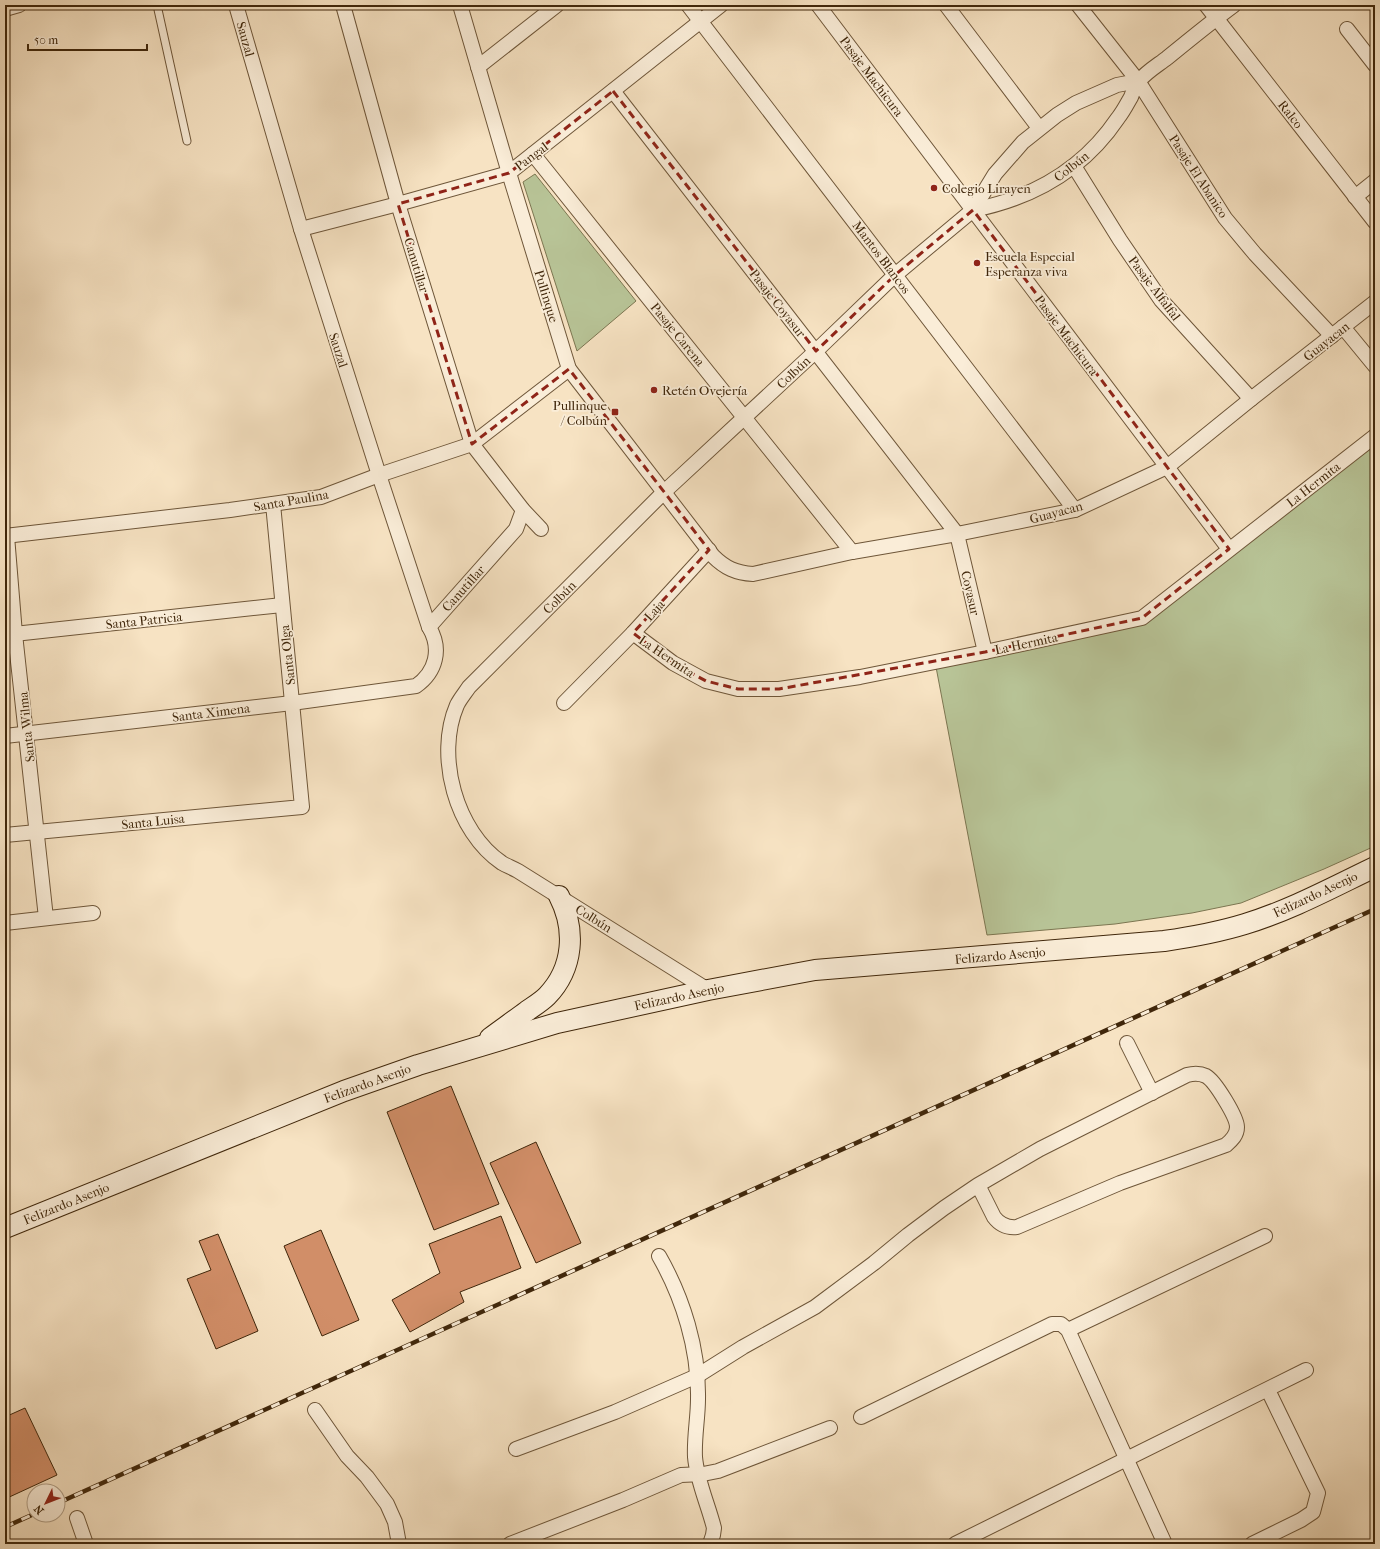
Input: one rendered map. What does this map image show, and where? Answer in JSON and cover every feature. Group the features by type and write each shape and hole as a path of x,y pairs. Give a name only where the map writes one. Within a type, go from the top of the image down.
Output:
{"street":[{"name":"Sauzal","path":"236,5 301,229 379,475 429,627 436,642 436,659 429,675 416,686"},
{"name":"Canutillar","path":"344,5 398,204 472,444 523,510 541,529"},
{"name":"Pullinque","path":"460,5 508,172 569,369 709,550"},
{"name":"Mantos Blancos","path":"688,5 1075,510"},
{"name":"Pangal","path":"301,229 398,204 508,172 533,154 721,5"},
{"name":"Pasaje Machicura","path":"818,5 1228,549"},
{"path":"946,5 1039,128"},
{"name":"Pasaje El Abanico","path":"1078,5 1138,81 1225,218 1255,254 1338,332"},
{"name":"Ralco","path":"1206,5 1375,222"},
{"name":"Colbún","path":"973,210 1002,204 1037,190 1074,166 1091,152 1106,136 1119,118 1138,81 1234,5"},
{"path":"478,67 552,7"},
{"path":"1347,29 1375,64"},
{"name":"Colbún","path":"708,990 559,896 502,863 487,849 470,828 455,798 451,782 448,748 457,705 469,687 664,492 816,351 895,275 973,210 995,174 1023,142 1057,115 1096,93 1117,85 1138,81"},
{"name":"Pasaje Coyasur","path":"613,91 957,534"},
{"name":"Pasaje Carena","path":"533,154 852,552"},
{"name":"Pasaje Alfalfal","path":"1074,166 1120,240 1161,300 1251,399"},
{"path":"1355,197 1375,181"},
{"name":"Guayacan","path":"709,550 725,567 743,573 753,574 852,552 957,534 1075,510 1167,467 1375,302"},
{"path":"1338,332 1375,366"},
{"name":"Santa Paulina","path":"6,536 321,497 379,475 472,444 569,369"},
{"name":"La Hermita","path":"633,632 673,663 706,681 738,689 786,688 860,677 1142,618 1228,549 1375,436"},
{"name":"Santa Olga","path":"273,504 302,806"},
{"name":"Canutillar","path":"429,627 516,529 523,510"},
{"name":"Coyasur","path":"957,534 985,652"},
{"name":"Santa Wilma","path":"6,536 10,635 26,734 46,918"},
{"name":"Laja","path":"564,703 633,632 709,550"},
{"name":"Santa Patricia","path":"10,635 282,606"},
{"name":"Santa Ximena","path":"5,736 292,703 416,686"},
{"name":"Santa Luisa","path":"5,835 302,806"},
{"name":"Felizardo Asenjo","path":"5,1228 344,1091 479,1046 557,1023 708,990 815,970 1156,942 1194,937 1223,930 1289,908 1375,867"},
{"path":"479,1046 538,1004 551,992 561,978 569,954 570,928 567,915 559,896"},
{"path":"5,923 93,913"},
{"path":"1127,1043 1152,1093"},
{"path":"516,1449 616,1412 697,1376 743,1347 815,1307 944,1208 978,1185 1040,1149 1192,1074 1202,1074 1215,1085 1236,1120 1237,1129 1235,1135 1226,1145 1120,1183 1017,1227 1008,1227 998,1222 978,1185"},
{"path":"1068,1330 1265,1236"},
{"path":"658,1256 669,1275 684,1313 694,1350 698,1400 695,1441 698,1475 714,1528 714,1535 710,1544"},
{"path":"861,1417 1052,1324 1061,1324 1068,1330 1166,1544"},
{"path":"956,1544 1306,1370"},
{"path":"1252,1544 1301,1520 1313,1512 1318,1493 1268,1390"},
{"path":"315,1410 346,1456 367,1477 385,1501 395,1522 399,1544"},
{"path":"510,1544 623,1500 681,1475 698,1475 718,1471 830,1428"},
{"path":"77,1518 86,1544"}],"lane":[{"path":"157,5 187,141"}],"highlighted area":[{"path":"613,91 816,351 895,275 973,210 1229,549 1142,618 985,652 779,689 738,689 706,681 673,663 633,633 709,550 569,369 472,444 398,204 509,173"}],"green space":[{"path":"535,174 636,301 577,351 523,182"},
{"path":"1375,443 1375,846 1324,869 1241,903 1192,913 1115,924 987,935 936,667 1160,607 1370,449 1368,445"}],"building":[{"path":"451,1086 499,1204 434,1230 387,1112"},
{"path":"536,1142 581,1243 536,1263 490,1163"},
{"path":"501,1216 521,1268 460,1292 464,1302 410,1332 392,1300 440,1273 429,1244"},
{"path":"321,1230 359,1320 322,1336 284,1246"},
{"path":"218,1234 258,1331 216,1349 187,1279 211,1270 199,1241"},
{"path":"25,1408 57,1475 40,1483 26,1483 26,1489 5,1499 5,1417"}],"railway":[{"path":"66,1499 1375,909"},
{"path":"5,1527 26,1518"}],"place":[{"name":"Colegio Lirayen","path":"934,188"},
{"name":"Escuela Especial Esperanza viva","path":"977,263"},
{"name":"Retén Ovejería","path":"654,390"},
{"name":"Pullinque / Colbún","path":"615,412"}]}
